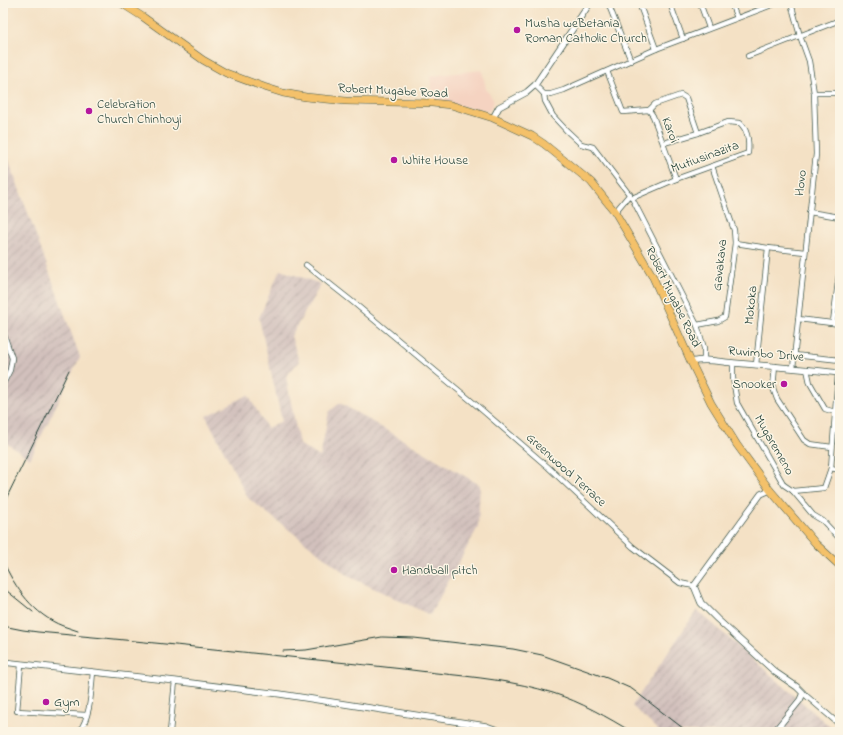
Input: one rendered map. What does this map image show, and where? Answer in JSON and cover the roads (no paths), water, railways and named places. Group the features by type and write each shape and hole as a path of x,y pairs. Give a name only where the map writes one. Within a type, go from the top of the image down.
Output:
{"main road":[{"name":"Robert Mugabe Road","path":"121,3 203,60 226,73 276,91 306,97 346,101 432,103 451,105 493,118 532,136 544,144 591,182 615,212 652,275 711,403 737,445 770,490 816,544 840,566"}],"street":[{"path":"493,118 499,107 527,92 535,85 590,3"},
{"path":"608,3 631,61"},
{"path":"639,3 656,50"},
{"path":"670,3 683,39"},
{"path":"700,3 709,28"},
{"path":"731,3 737,18"},
{"path":"544,94 551,94 564,90 709,28 737,18 763,6 777,3"},
{"name":"Hovo","path":"791,3 809,61 814,93 816,154 793,368"},
{"path":"748,56 840,20"},
{"name":"Karoi","path":"607,71 623,112 649,110 653,116 676,179"},
{"path":"535,85 544,94 545,101 557,121 581,144 592,147 631,196 696,325 704,348 704,360"},
{"path":"814,93 840,93"},
{"path":"649,110 655,104 681,95 686,98 698,133"},
{"name":"Mutiusinazita","path":"631,196 748,153 749,144 744,126 740,123 728,122 664,143"},
{"name":"Gavakava","path":"696,325 718,321 725,317 735,243 734,230 712,166"},
{"path":"615,212 631,196"},
{"path":"809,212 840,217"},
{"path":"735,243 805,252"},
{"name":"Mokoka","path":"756,365 768,248"},
{"name":"Greenwood Terrace","path":"306,265 354,303 531,452 633,547 680,583 694,586"},
{"path":"833,322 840,266"},
{"path":"798,319 840,324"},
{"path":"3,332 12,358 10,370 3,384"},
{"path":"794,355 840,360"},
{"name":"Ruvimbo Drive","path":"691,362 704,360 839,373"},
{"name":"Mugaremeno","path":"733,363 733,378 738,403 784,485 793,490 813,515 823,521 840,539"},
{"path":"775,366 773,388 777,399 804,440 810,444 832,447"},
{"path":"806,369 810,383 825,409 837,413"},
{"path":"793,490 824,488 831,468 832,447 837,413 839,373"},
{"path":"831,468 840,470"},
{"path":"770,490 761,494 694,586 701,603 717,619 775,672 798,687 840,725"},
{"path":"3,662 280,694 486,726 503,732"},
{"path":"21,665 17,711 86,715"},
{"path":"79,732 82,728 89,707 93,672"},
{"path":"170,732 175,681"},
{"path":"774,732 800,700 803,693"}],"railway":[{"path":"3,505 69,370"},
{"path":"3,561 13,581 34,608 53,621 78,631"},
{"path":"3,586 33,612"},
{"path":"3,626 38,632 377,666 510,682 553,693 584,705 632,732"},
{"path":"283,651 306,650 382,637 414,638 513,649 542,655 607,678 632,689 688,732"}],"place":[{"name":"Musha weBetania Roman Catholic Church","path":"517,30"},
{"name":"Celebration Church Chinhoyi","path":"89,111"},
{"name":"White House","path":"394,160"},
{"name":"Snooker","path":"784,384"},
{"name":"Handball pitch","path":"394,570"},
{"name":"Gym","path":"46,702"}]}
